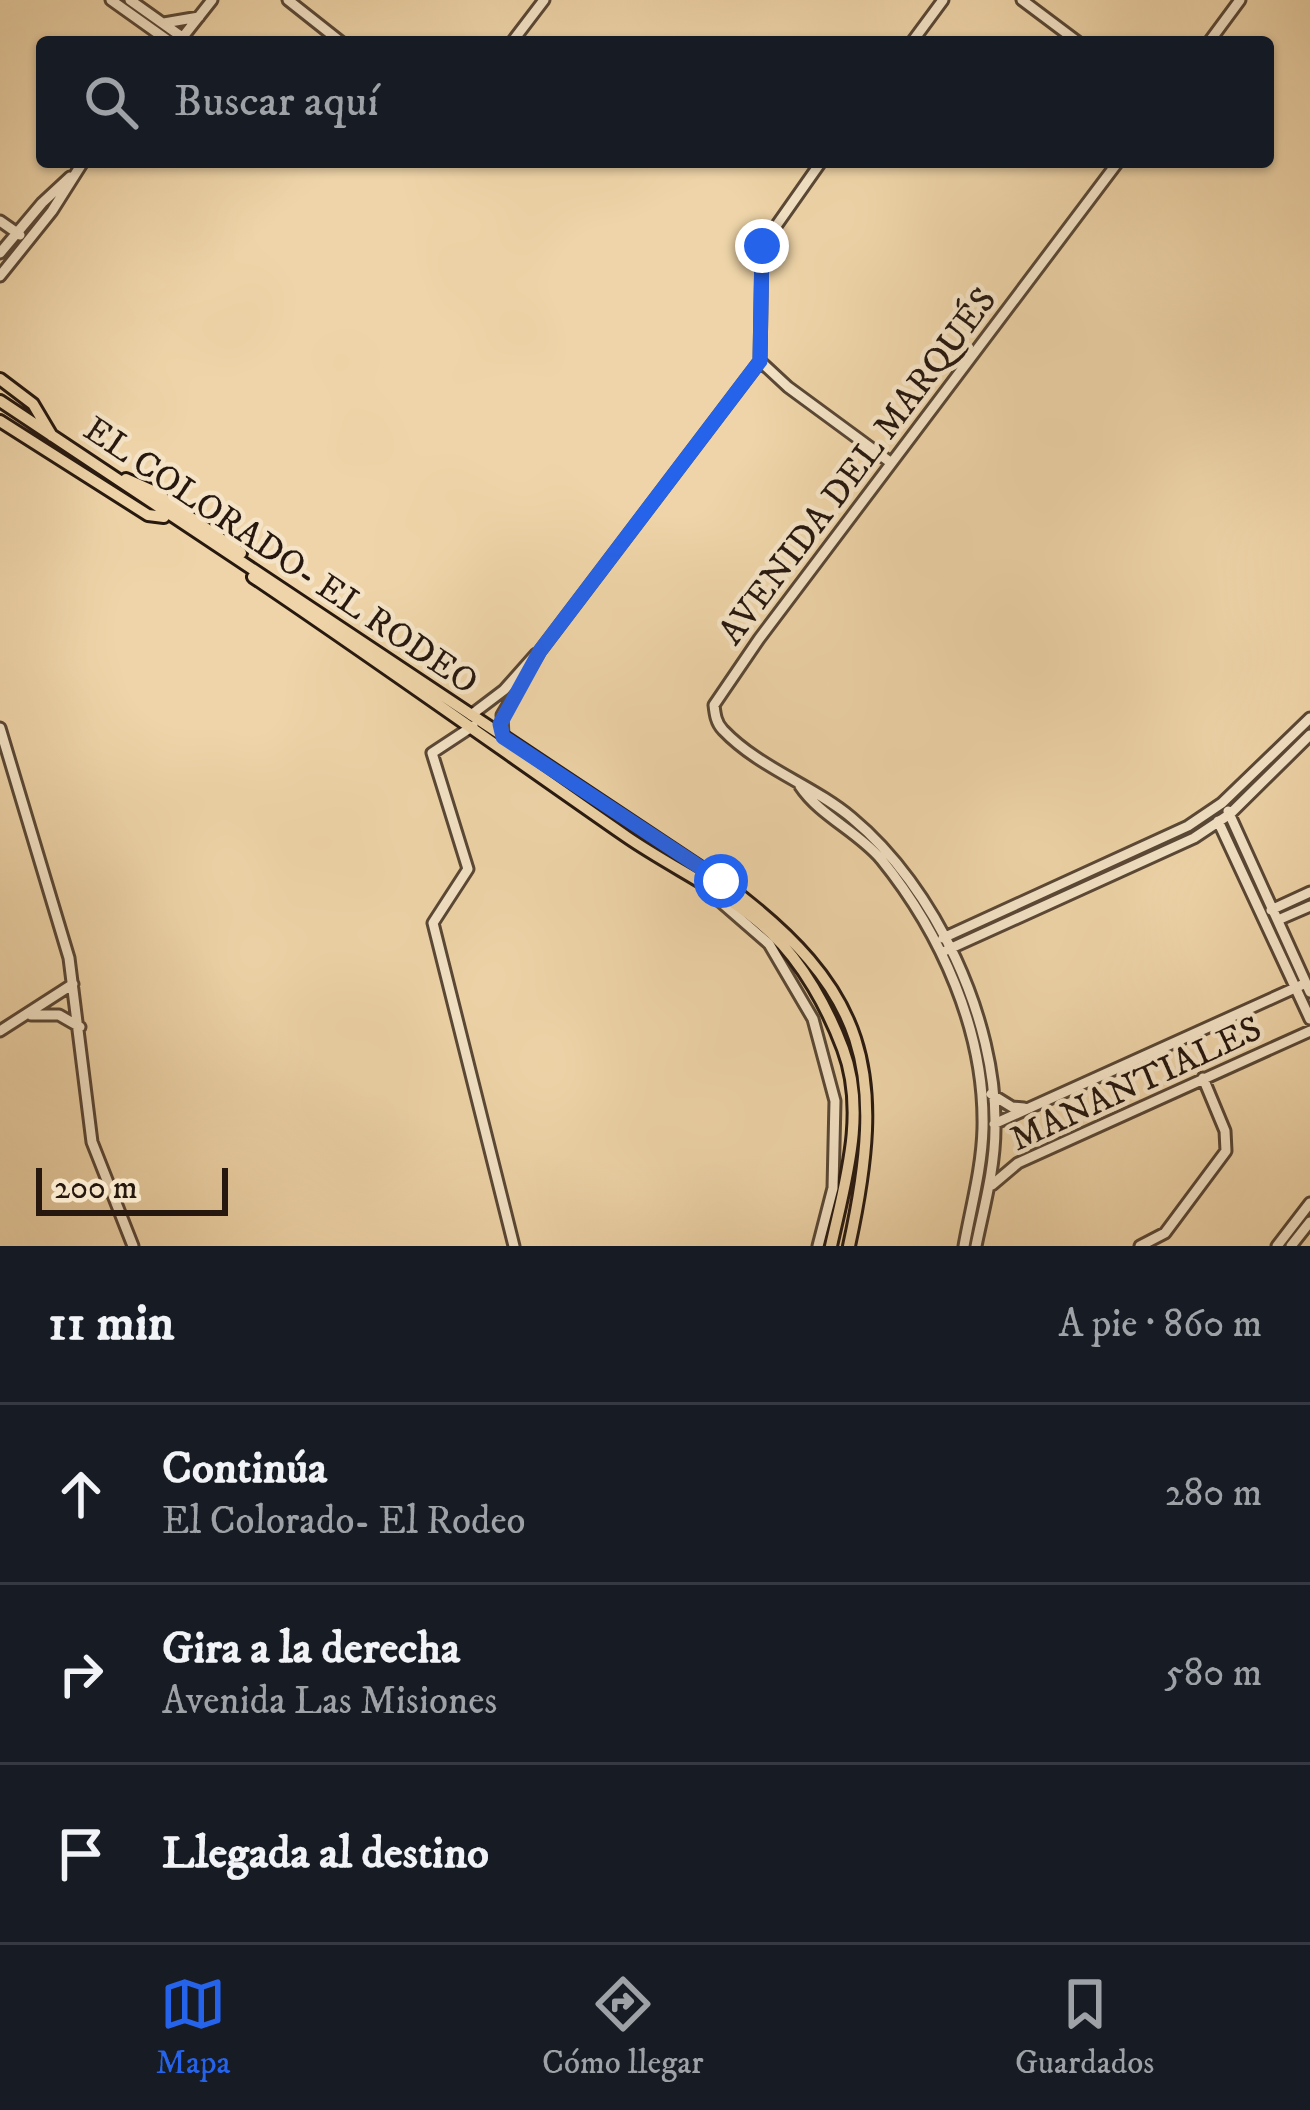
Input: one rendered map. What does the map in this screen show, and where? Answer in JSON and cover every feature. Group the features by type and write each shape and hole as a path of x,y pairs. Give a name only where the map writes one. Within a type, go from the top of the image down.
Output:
{"main road":[{"path":"0,379 33,404 54,438"},
{"name":"EL COLORADO- EL RODEO","path":"0,405 91,463 153,491 213,531 290,593 629,838 774,935 827,1012 845,1053 853,1095 853,1141 831,1246"},
{"name":"EL COLORADO- EL RODEO","path":"0,405 760,910 795,942 841,1003 859,1046 867,1092 866,1170 849,1246"},
{"path":"0,421 148,515 164,517"}],"street":[{"path":"111,0 168,36"},
{"path":"130,0 164,23 174,36"},
{"path":"181,36 212,0"},
{"path":"288,0 333,36"},
{"path":"517,36 544,0"},
{"path":"916,36 943,0"},
{"path":"1022,0 1070,36"},
{"path":"1213,36 1240,0"},
{"path":"164,23 199,17"},
{"path":"149,27 154,36"},
{"path":"0,276 68,190 79,168"},
{"path":"503,737 502,715 540,651 760,361 762,246 817,168"},
{"name":"AVENIDA DEL MARQUÉS","path":"986,1095 973,1026 944,944 884,846 816,791 800,786 722,730 714,705 890,462 1113,168"},
{"path":"0,254 75,174"},
{"path":"0,221 28,242"},
{"path":"760,361 890,462"},
{"path":"514,1246 433,923 468,869 432,752 472,721 540,651"},
{"path":"944,944 1164,838 1229,814 1310,718"},
{"path":"0,728 74,984 92,1142 133,1246"},
{"path":"1294,742 1310,735"},
{"path":"944,944 1170,849 1265,770"},
{"name":"AVENIDA DEL MARQUÉS","path":"800,786 810,800 901,877"},
{"path":"1222,802 1270,917"},
{"path":"1215,816 1304,987 1310,1019"},
{"path":"1164,838 1170,849"},
{"path":"703,884 769,944 813,1019 835,1102 833,1188 818,1246"},
{"path":"1270,917 1310,892"},
{"path":"1270,917 1310,906"},
{"path":"0,1031 74,984"},
{"path":"983,1125 996,1124 1304,987"},
{"path":"25,1015 59,1015 80,1027"},
{"name":"MANANTIALES","path":"988,1189 1018,1163 1310,1031"},
{"path":"1140,1246 1165,1233 1226,1151 1225,1131 1203,1078"},
{"path":"986,1095 1012,1107 1030,1108"},
{"path":"964,1246 988,1189 996,1124 986,1095"},
{"path":"976,1246 976,1188 986,1095"},
{"path":"976,1188 988,1189"},
{"path":"1290,1241 1310,1202"},
{"path":"1277,1246 1290,1241 1310,1222"}],"route":[{"path":"721,881 503,737 500,724 540,651 760,361 762,246"}]}
